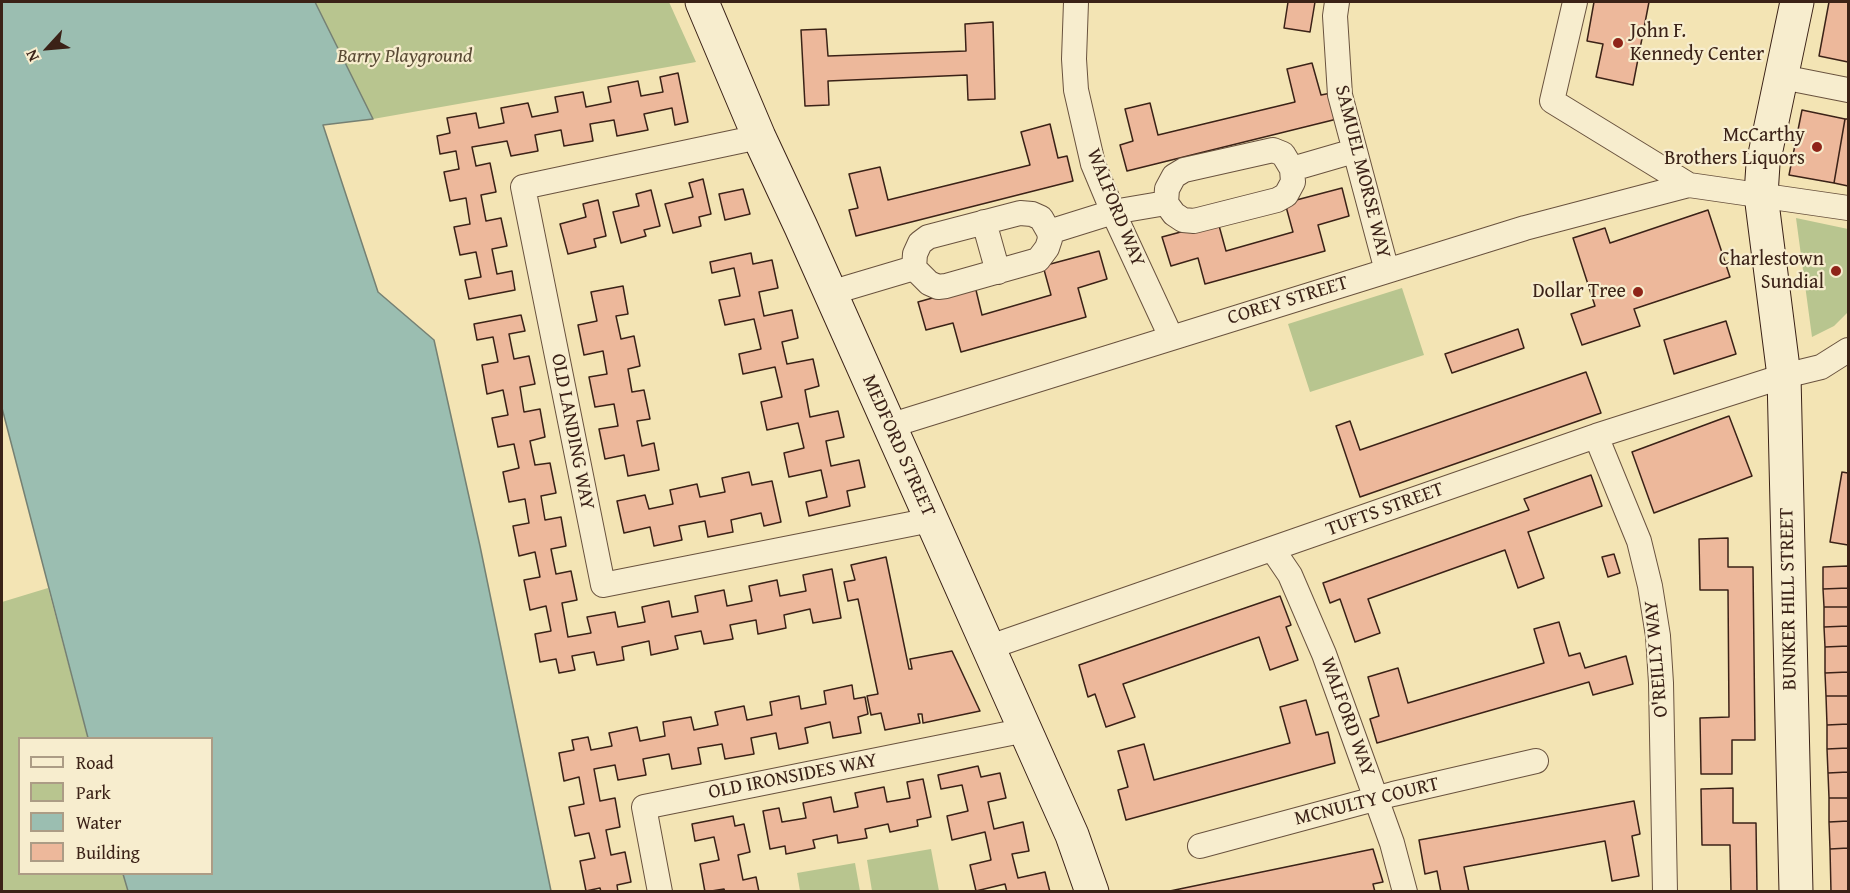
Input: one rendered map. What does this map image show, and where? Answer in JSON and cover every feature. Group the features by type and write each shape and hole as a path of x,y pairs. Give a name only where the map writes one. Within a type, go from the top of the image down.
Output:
{"main road":[{"name":"MEDFORD STREET","path":"702,2 759,137 831,293 987,648 1026,730 1072,835 1092,891"},
{"name":"BUNKER HILL STREET","path":"1796,891 1784,376 1761,195 1763,164 1797,2"}],"street":[{"name":"WALFORD WAY","path":"1076,2 1074,59 1076,90 1093,164 1171,337"},
{"name":"SAMUEL MORSE WAY","path":"1336,2 1340,95 1387,271"},
{"path":"1575,2 1552,101 1689,184 1848,208"},
{"path":"1782,77 1848,90"},
{"name":"OLD LANDING WAY","path":"759,137 523,187 603,585 931,520"},
{"path":"1273,150 1283,154 1292,169 1293,182 1286,195 1277,200 1194,221 1183,220 1174,214 1166,203 1167,189 1174,176 1184,170 1273,150"},
{"path":"1292,169 1354,151"},
{"name":"COREY STREET","path":"890,426 1525,228 1689,184"},
{"path":"1049,231 1113,212 1166,203"},
{"path":"1020,213 1032,214 1041,218 1049,231 1050,239 1047,248 1038,260 946,286 928,283 914,268 915,254 920,243 928,237 984,222 1020,213"},
{"path":"984,222 998,272"},
{"path":"831,293 914,268"},
{"path":"1784,376 1821,366 1848,350"},
{"name":"TUFTS STREET","path":"987,648 1596,436 1784,376"},
{"name":"O'REILLY WAY","path":"1596,436 1639,541 1657,626 1661,683 1665,891"},
{"name":"WALFORD WAY","path":"1273,550 1290,575 1306,610 1392,843 1405,891"},
{"name":"OLD IRONSIDES WAY","path":"660,891 644,807 1026,730"},
{"name":"MCNULTY COURT","path":"1200,846 1376,799 1536,761"}],"green space":[{"name":"Barry Playground","path":"315,2 669,2 696,62 373,119"},
{"path":"1796,218 1848,229 1848,312 1834,326 1812,337"},
{"path":"1402,288 1424,355 1310,392 1288,324"},
{"path":"48,588 88,737 18,737 18,875 123,875 128,891 2,891 2,602"},
{"path":"931,849 939,891 872,891 867,860"},
{"path":"855,863 860,891 800,891 797,873"}],"water":[{"path":"2,2 315,2 373,119 323,125 378,292 434,340 480,546 551,891 128,891 123,875 213,875 213,737 88,737 2,408"}],"building":[{"path":"1288,2 1315,2 1310,32 1284,28"},
{"name":"John F. Kennedy Center","path":"1594,2 1649,2 1633,85 1596,77 1603,44 1587,41"},
{"path":"1829,2 1848,2 1848,62 1819,56"},
{"path":"993,22 995,99 968,100 967,75 828,81 829,105 805,106 801,30 826,29 828,56 966,51 965,24"},
{"path":"1312,63 1321,95 1331,93 1337,119 1127,171 1120,145 1133,141 1125,109 1150,103 1158,135 1295,102 1287,69"},
{"path":"678,73 688,122 675,125 672,108 644,114 648,130 617,136 614,120 590,124 593,141 564,146 561,130 535,135 538,151 511,156 507,141 472,147 476,166 490,163 496,192 481,195 486,221 501,218 507,246 492,249 497,274 512,271 515,290 469,299 465,280 481,277 476,252 460,255 454,227 470,224 466,198 450,201 444,172 459,169 456,151 440,154 437,136 450,133 447,118 476,113 479,128 504,123 501,108 528,103 532,117 558,112 555,97 583,92 586,107 611,102 608,87 638,81 641,96 663,92 660,77"},
{"name":"McCarthy Brothers Liquors","path":"1802,110 1845,119 1834,183 1789,175"},
{"path":"1845,119 1848,119 1848,186 1834,183"},
{"path":"1050,124 1058,158 1067,156 1073,181 856,236 849,210 858,208 849,174 880,167 888,200 1030,165 1021,132"},
{"path":"703,179 711,214 699,217 701,226 673,233 665,204 693,197 689,183"},
{"path":"1342,188 1349,216 1318,225 1325,251 1205,284 1198,258 1171,266 1162,237 1218,222 1226,251 1293,232 1285,203"},
{"path":"743,189 750,214 725,220 719,194"},
{"path":"651,190 660,226 644,230 646,236 621,243 613,212 639,206 636,194"},
{"path":"598,200 606,236 594,239 596,247 568,254 560,224 586,217 583,204"},
{"name":"Dollar Tree","path":"1708,210 1730,277 1634,309 1640,326 1582,345 1571,314 1595,306 1573,238 1605,228 1610,243"},
{"path":"1099,251 1107,279 1078,288 1086,317 961,352 953,323 926,330 918,302 975,286 982,315 1051,295 1043,266"},
{"path":"751,253 753,264 772,260 778,288 759,292 764,316 792,310 798,338 782,342 787,364 813,359 819,386 805,390 810,417 838,411 844,437 826,441 831,466 859,460 865,487 847,491 850,506 809,516 806,502 827,497 821,470 789,477 784,453 804,448 798,423 767,430 761,402 782,397 775,367 743,374 739,354 761,349 754,319 725,325 719,300 740,296 734,268 712,273 710,262"},
{"path":"623,286 628,314 616,316 621,339 634,336 640,366 628,369 632,392 644,390 650,419 637,421 642,446 654,443 659,470 628,476 624,455 605,459 599,429 618,426 614,404 595,407 589,377 607,374 603,351 584,355 578,325 597,321 591,292"},
{"path":"521,315 525,331 509,334 514,359 529,356 535,384 520,387 524,412 540,409 545,437 530,441 535,465 550,463 556,493 541,496 545,520 561,517 566,546 551,549 556,574 571,571 577,600 562,603 568,637 591,633 587,617 615,612 618,627 645,622 642,607 669,601 672,617 698,612 695,596 724,590 727,606 752,601 749,586 777,580 780,596 806,591 803,575 832,569 841,618 813,623 810,609 784,615 786,628 758,634 756,620 730,625 733,639 704,644 701,631 675,636 678,649 651,655 649,641 622,647 624,660 597,665 594,652 572,656 575,670 559,673 556,659 540,662 535,634 551,631 546,606 530,610 524,580 540,577 535,552 519,556 513,526 529,523 525,499 509,502 503,472 519,468 514,444 498,447 492,418 508,415 503,390 487,394 482,365 498,362 493,337 477,340 474,324"},
{"path":"1726,321 1736,354 1674,374 1664,340"},
{"path":"1518,329 1524,348 1452,373 1445,354"},
{"path":"1586,372 1601,413 1360,497 1336,426 1350,421 1360,450"},
{"path":"1729,416 1752,476 1654,513 1632,452"},
{"path":"749,472 752,485 772,481 781,522 764,526 761,513 731,520 733,532 708,537 705,521 679,526 682,540 654,546 650,527 624,533 617,501 645,495 649,509 673,504 670,490 697,484 700,497 725,492 722,478"},
{"path":"1842,472 1848,473 1848,545 1830,542"},
{"path":"1591,475 1602,506 1528,532 1544,578 1518,588 1505,550 1368,599 1380,633 1355,642 1340,599 1330,603 1323,583 1529,510 1524,499"},
{"path":"1728,538 1728,567 1753,567 1755,740 1732,740 1732,774 1701,774 1700,718 1729,717 1728,590 1700,590 1699,539"},
{"path":"1614,554 1620,573 1608,577 1602,557"},
{"path":"886,557 909,669 912,669 910,659 952,651 980,711 923,723 922,714 918,714 920,723 885,730 881,713 871,715 867,696 878,694 858,599 848,601 844,582 855,580 851,565"},
{"path":"1848,566 1848,588 1823,589 1823,567"},
{"path":"1848,588 1848,607 1824,607 1823,589"},
{"path":"1280,596 1291,625 1286,627 1298,660 1270,670 1259,637 1123,684 1135,717 1106,727 1095,694 1088,697 1079,665"},
{"path":"1824,607 1848,607 1848,626 1824,627"},
{"path":"1559,622 1569,656 1580,653 1585,668 1626,656 1633,684 1593,695 1589,682 1377,743 1370,719 1379,716 1368,677 1398,668 1408,703 1544,663 1534,629"},
{"path":"1848,626 1848,646 1825,647 1824,627"},
{"path":"1848,646 1848,672 1825,673 1825,647"},
{"path":"1848,672 1848,696 1826,696 1825,673"},
{"path":"852,685 854,699 865,697 868,714 858,717 861,733 833,738 830,722 805,728 808,743 779,749 776,733 751,738 754,754 725,759 722,744 698,748 701,764 672,769 669,754 643,759 646,775 618,780 615,765 594,769 600,801 615,798 620,827 606,830 611,855 625,852 631,882 617,885 618,892 601,892 600,888 586,891 580,861 595,858 589,833 575,836 569,807 584,804 579,777 564,781 559,753 574,750 572,740 588,737 591,750 612,746 609,733 637,727 640,741 665,736 663,722 691,717 694,730 718,725 715,712 744,706 747,720 772,715 770,702 799,696 801,709 826,704 824,691"},
{"path":"1826,696 1848,696 1848,724 1827,725"},
{"path":"1306,700 1316,735 1328,732 1335,763 1126,820 1118,790 1128,787 1118,751 1144,744 1154,780 1290,743 1280,707"},
{"path":"1848,724 1848,748 1827,749 1827,725"},
{"path":"1848,748 1848,772 1828,773 1827,749"},
{"path":"978,766 981,777 1000,773 1006,798 988,802 994,829 1023,822 1029,851 1012,854 1018,878 1045,872 1050,892 1007,892 1005,884 976,891 970,865 991,860 985,832 952,840 947,816 968,811 962,785 941,789 938,775"},
{"path":"1848,772 1848,798 1829,798 1828,773"},
{"path":"923,779 931,817 917,820 918,826 890,832 888,824 865,829 867,838 838,843 837,835 813,840 815,848 786,854 785,846 770,849 763,811 779,808 782,822 806,818 803,803 831,797 834,812 858,807 855,793 884,787 887,802 910,798 907,782"},
{"path":"1733,788 1733,823 1756,823 1757,892 1731,892 1730,845 1702,845 1701,789"},
{"path":"1829,798 1848,798 1848,821 1829,822"},
{"path":"1634,801 1640,834 1632,836 1639,876 1612,881 1605,841 1464,867 1469,892 1441,892 1437,871 1425,874 1419,840"},
{"path":"733,816 735,826 744,824 750,852 738,855 743,880 756,877 759,892 725,892 724,889 705,892 700,864 719,860 714,837 695,841 692,824"},
{"path":"1848,821 1848,848 1830,849 1829,822"},
{"path":"1848,848 1848,892 1831,892 1830,849"},
{"path":"1373,849 1383,882 1373,884 1375,892 1165,892"}],"place":[{"name":"John F. Kennedy Center","path":"1618,43"},
{"name":"McCarthy Brothers Liquors","path":"1817,147"},
{"name":"Charlestown Sundial","path":"1836,271"},
{"name":"Dollar Tree","path":"1638,292"}]}
